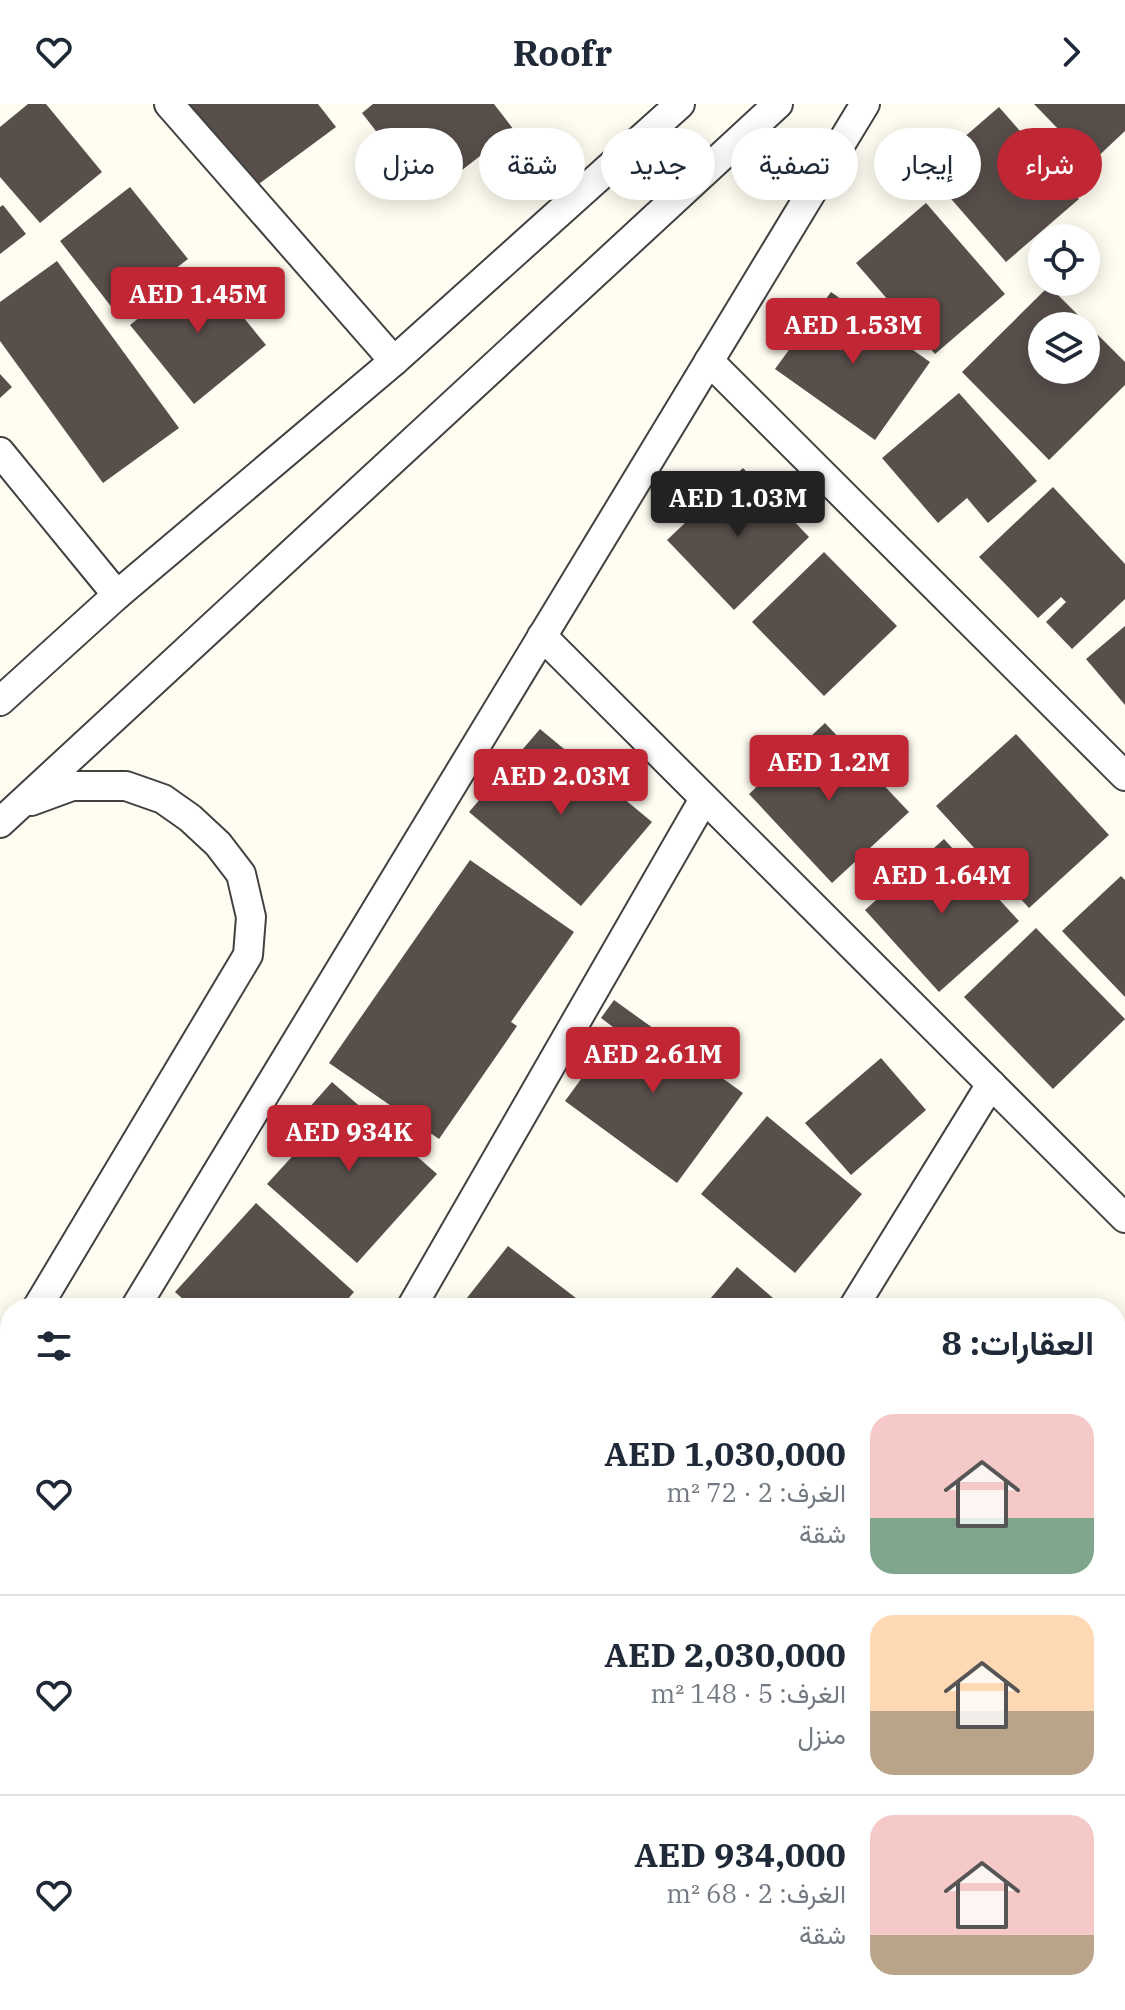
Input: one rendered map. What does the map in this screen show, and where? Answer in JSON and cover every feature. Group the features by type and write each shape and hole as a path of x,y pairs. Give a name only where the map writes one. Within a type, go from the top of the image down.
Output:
{"street":[{"path":"169,104 394,361"},
{"path":"0,701 117,595 394,361 680,104"},
{"path":"9,814 778,104"},
{"path":"141,1298 865,104"},
{"path":"709,361 1125,776"},
{"path":"0,452 117,595"},
{"path":"542,636 1125,1218"},
{"path":"9,814 72,786 126,786 163,799 218,844 241,874 251,917 248,955 43,1298"},
{"path":"417,1298 704,799"},
{"path":"859,1298 991,1084"}],"building":[{"path":"28,104 46,104 102,172 40,223 0,177 0,127"},
{"path":"189,104 318,104 336,127 252,189"},
{"path":"373,104 494,104 512,128 479,128 479,157 463,169 463,128 374,128 362,113"},
{"path":"1034,104 1125,104 1125,131 1102,153 1102,128 1057,128"},
{"path":"999,107 1017,128 997,128 997,200 1078,200 1050,224 1028,224 1028,243 1006,262 952,200 981,200 981,128 975,128"},
{"path":"130,187 188,259 117,314 60,241"},
{"path":"926,203 1005,294 935,354 856,263"},
{"path":"3,205 26,234 0,254 0,207"},
{"path":"57,261 179,428 103,483 0,341 0,302"},
{"path":"202,267 266,345 194,404 130,325"},
{"path":"831,292 930,362 875,440 775,369"},
{"path":"1039,296 1059,296 1075,312 1028,312 1028,384 1100,384 1100,337 1125,362 1125,385 1049,460 962,372"},
{"path":"0,374 12,387 0,398"},
{"path":"959,393 1037,481 988,523 967,498 938,523 882,458"},
{"path":"743,468 809,537 734,610 667,540"},
{"path":"1053,487 1125,564 1125,599 1072,649 1046,622 1066,602 1061,597 1038,618 979,557"},
{"path":"824,552 897,626 824,696 752,622"},
{"path":"1125,626 1125,705 1086,659"},
{"path":"825,723 909,812 832,883 749,794"},
{"path":"540,729 652,822 581,906 469,812"},
{"path":"1016,734 1109,835 1029,908 936,806"},
{"path":"944,839 1019,921 939,992 865,910"},
{"path":"470,860 574,932 511,1022 517,1026 439,1139 329,1063"},
{"path":"1121,876 1125,880 1125,997 1062,931"},
{"path":"1036,928 1125,1019 1053,1089 964,997"},
{"path":"614,1000 743,1093 677,1183 565,1101 617,1030 601,1018"},
{"path":"881,1058 926,1110 851,1175 805,1123"},
{"path":"332,1082 437,1174 357,1263 267,1184 298,1150 283,1137"},
{"path":"767,1116 862,1194 795,1273 701,1194"},
{"path":"256,1203 354,1292 349,1298 182,1298 175,1292"},
{"path":"508,1246 576,1298 467,1298"},
{"path":"737,1267 773,1298 711,1298"}]}
